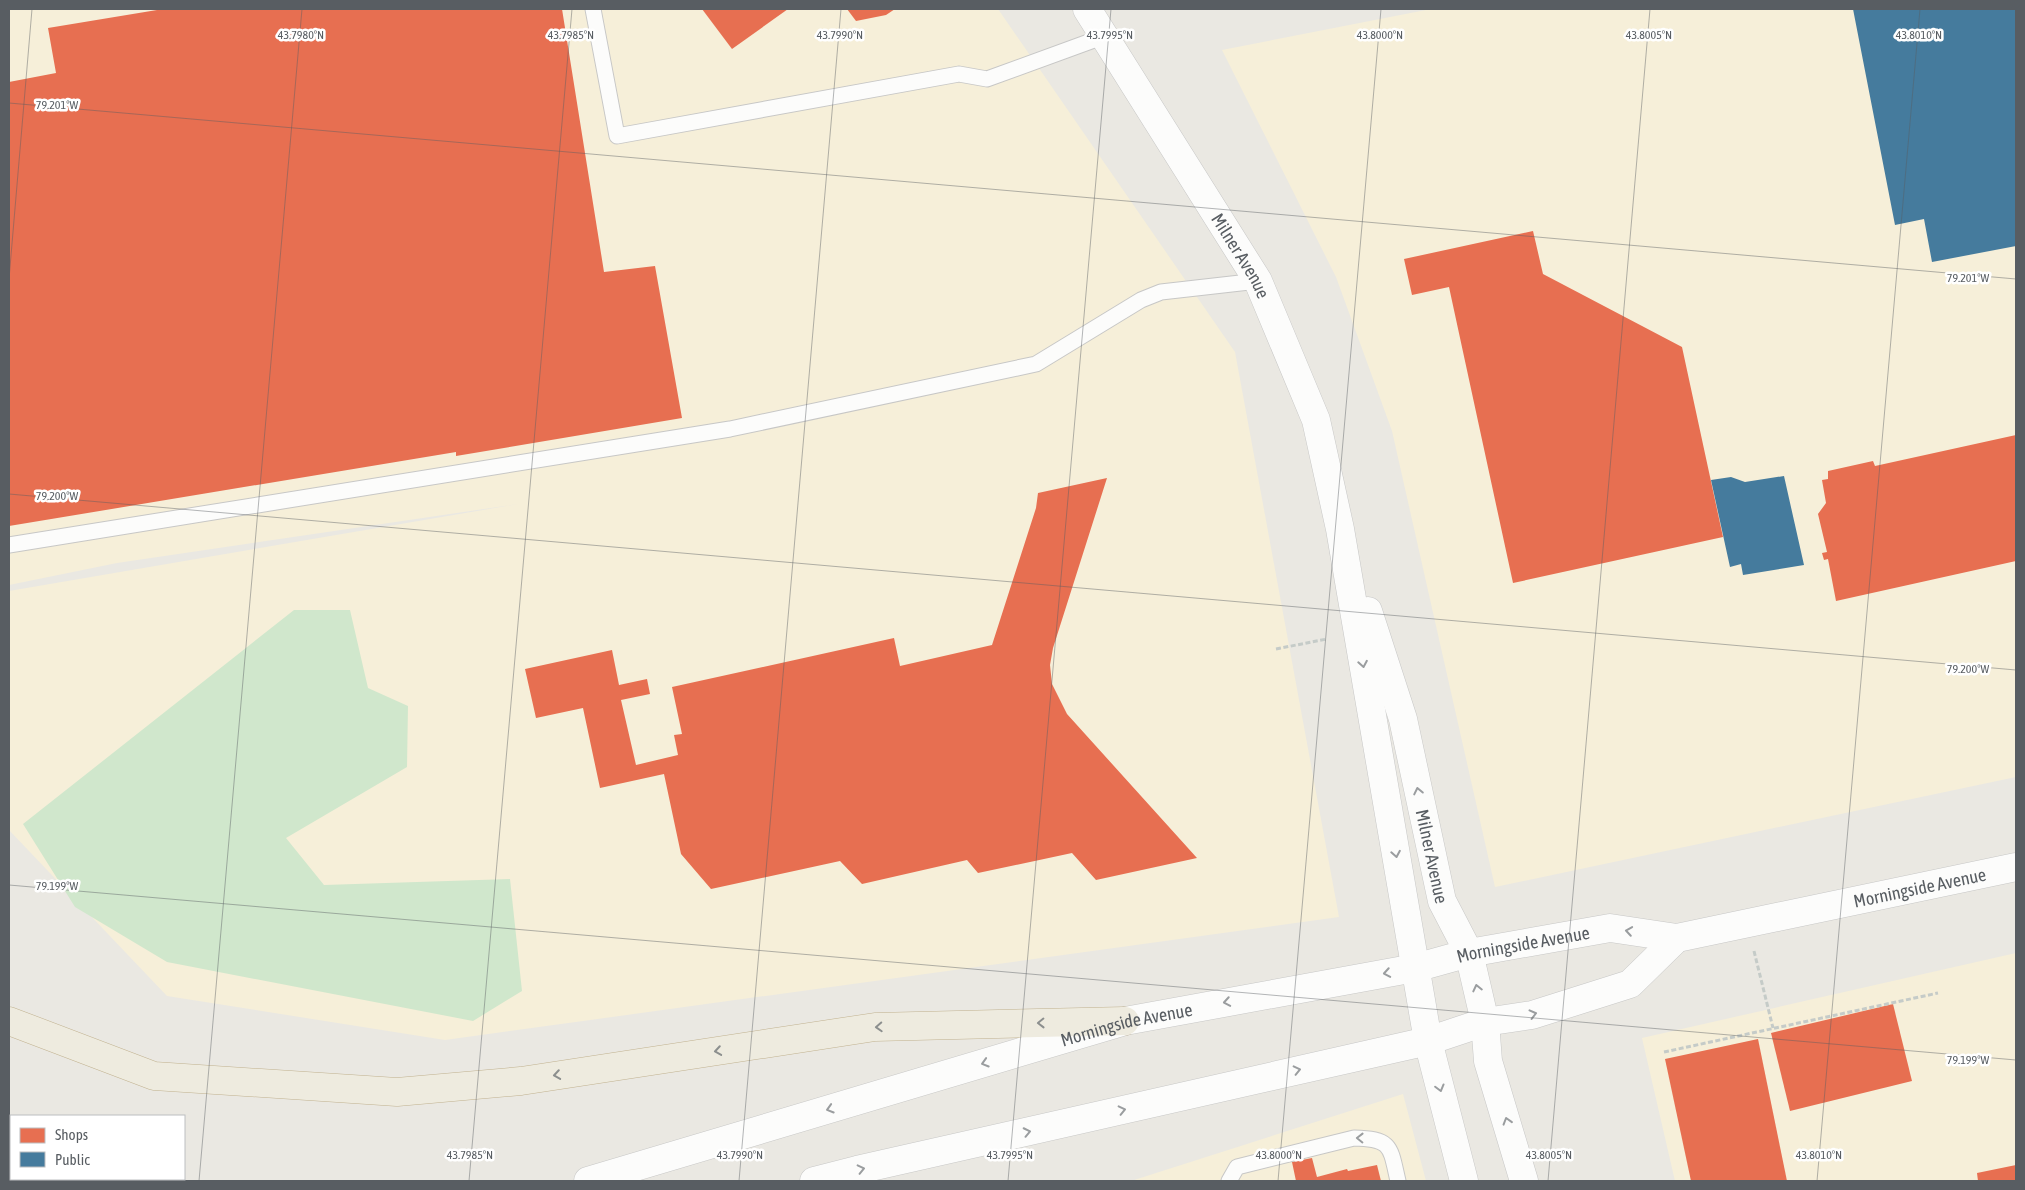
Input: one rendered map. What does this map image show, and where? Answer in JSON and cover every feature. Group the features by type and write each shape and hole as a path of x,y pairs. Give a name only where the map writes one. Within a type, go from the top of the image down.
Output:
{"highway":[{"path":"9,1021 154,1076 396,1092 520,1081 875,1026 1125,1021"}],"main road":[{"name":"Milner Avenue","path":"1087,9 1258,281 1316,420 1340,529 1428,1041 1464,1181"},
{"name":"Milner Avenue","path":"1340,529 1403,719 1442,901 1468,953 1485,1022 1488,1061 1524,1181"},
{"name":"Morningside Avenue","path":"588,1181 1125,1021 1415,968 1468,953 1515,947 1610,928 1677,938 2016,867"},
{"path":"814,1181 1428,1041 1485,1022 1532,1015 1630,984 1677,938"}],"lane":[{"path":"593,9 617,136 959,74 987,79 1105,36"},
{"path":"9,545 749,425 1036,364 1141,300 1161,292 1258,281"},
{"path":"1229,1181 1237,1167 1354,1138 1384,1142 1391,1152 1398,1181"}],"path":[{"path":"1276,650 1327,639"},
{"path":"1747,924 1773,1028"},
{"path":"1664,1052 1938,992"}],"shaded area":[{"path":"9,9 998,9 1235,352 1339,917 445,1040 167,996 9,830 9,591 518,504 117,563 9,585"},
{"path":"1431,9 2016,9 2016,777 1495,887 1392,431 1336,277 1222,50"},
{"path":"2016,953 2016,1181 1675,1181 1642,1038"},
{"path":"1403,1094 1426,1181 1131,1181"}],"green space":[{"path":"294,610 350,610 368,688 408,706 407,767 286,838 324,885 510,879 522,991 473,1021 167,962 75,907 23,824"}],"building: Shops":[{"path":"163,9 562,9 604,272 655,266 682,418 456,456 456,452 9,526 9,82 56,73 48,28"},
{"path":"702,9 788,9 732,49"},
{"path":"847,9 895,9 886,15 856,21"},
{"path":"1533,231 1543,274 1682,347 1723,537 1513,583 1449,287 1412,295 1404,259"},
{"path":"2016,435 2016,561 1836,601 1828,559 1824,560 1822,553 1827,552 1818,514 1826,503 1822,480 1828,479 1828,471 1873,461 1875,466"},
{"path":"1107,478 1053,648 1050,665 1052,684 1067,714 1197,858 1096,880 1072,853 978,873 967,860 862,884 840,861 711,889 681,854 664,774 600,788 583,708 536,718 525,669 612,650 619,685 647,679 650,694 621,700 636,765 678,755 674,735 682,734 672,687 894,638 900,666 992,645 1036,508 1038,493"},
{"path":"1893,1004 1912,1081 1790,1111 1771,1033"},
{"path":"1758,1039 1787,1181 1691,1181 1665,1059"},
{"path":"1312,1158 1317,1177 1347,1169 1348,1171 1377,1165 1381,1181 1296,1181 1292,1162"},
{"path":"2016,1165 2016,1181 1978,1181 1977,1173"}],"building: Public":[{"path":"1853,9 2016,9 2016,246 1932,262 1924,219 1895,225"},
{"path":"1784,476 1804,565 1743,575 1741,564 1730,567 1711,480 1731,477 1745,482"}]}
